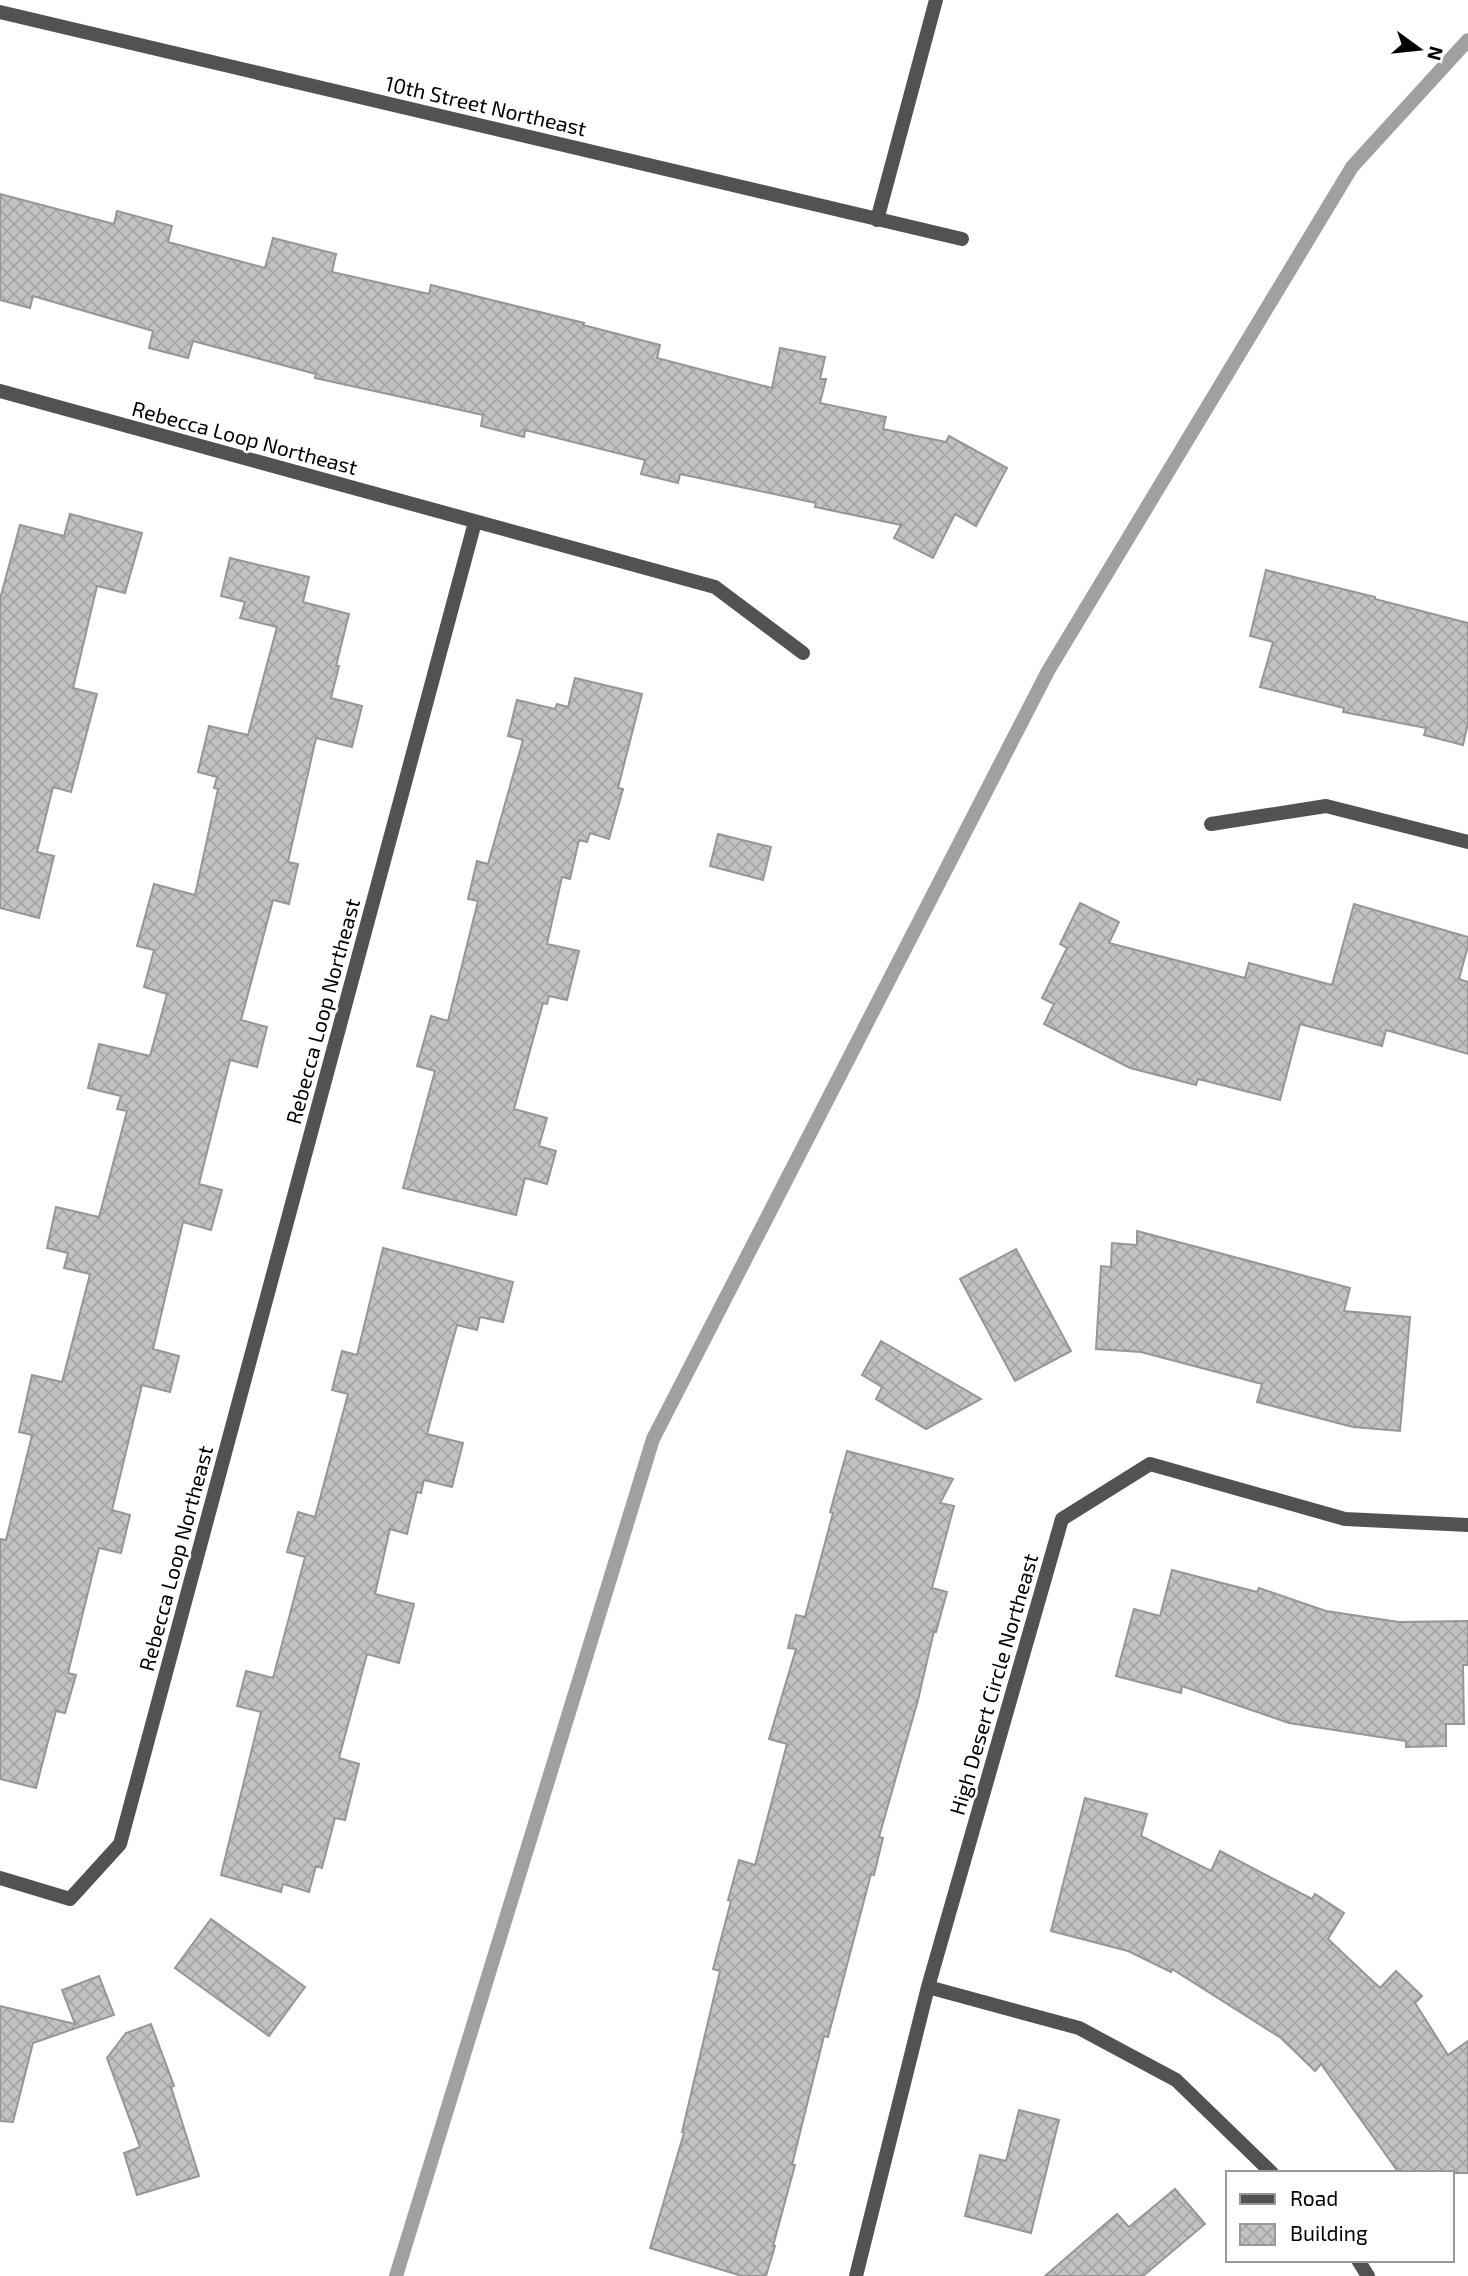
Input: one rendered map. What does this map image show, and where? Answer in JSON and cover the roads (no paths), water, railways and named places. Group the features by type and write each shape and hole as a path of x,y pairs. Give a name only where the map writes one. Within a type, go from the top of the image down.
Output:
{"street":[{"path":"877,220 936,0"},
{"name":"10th Street Northeast","path":"0,12 962,239"},
{"name":"Rebecca Loop Northeast","path":"0,391 475,522 120,1844 70,1899 0,1878"},
{"path":"475,522 715,587 803,653"},
{"path":"1211,824 1326,806 1468,842"},
{"name":"High Desert Circle Northeast","path":"856,2276 928,1987 1062,1519 1150,1464 1345,1519 1468,1525"},
{"path":"928,1987 1079,2028 1092,2034 1176,2080 1270,2171"}],"waterway":[{"path":"396,2276 653,1439 1048,671 1352,167 1468,40"}]}
